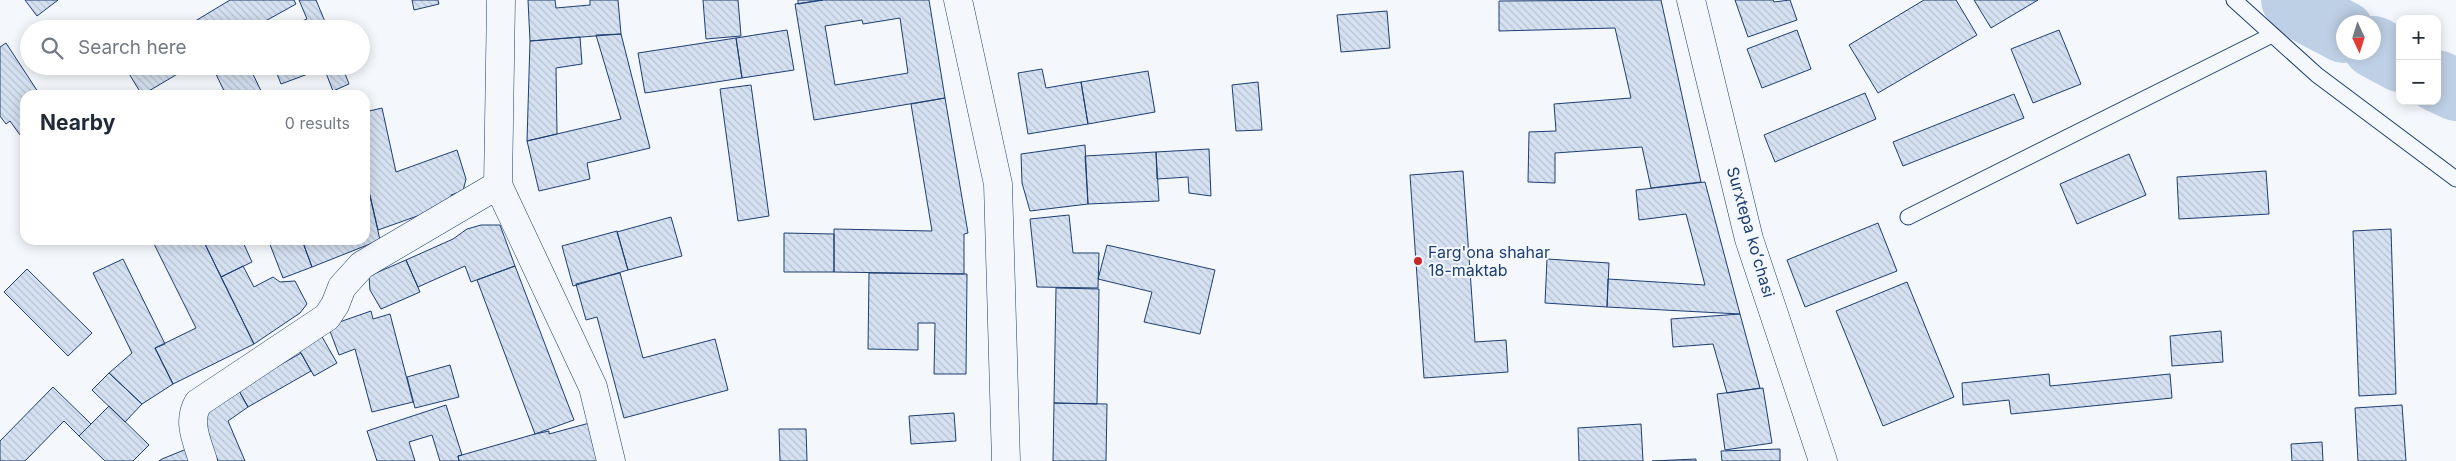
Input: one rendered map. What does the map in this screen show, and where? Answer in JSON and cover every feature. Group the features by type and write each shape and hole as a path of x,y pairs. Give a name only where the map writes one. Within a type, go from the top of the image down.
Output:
{"street":[{"path":"501,0 498,185 593,387 611,461"},
{"path":"958,0 998,184 1006,461"},
{"name":"Surxtepa koʻchasi","path":"1691,0 1749,239 1823,461"},
{"path":"203,461 192,426 192,413 198,403 327,317 335,305 342,287 362,265 498,185"}],"lane":[{"path":"2234,0 2318,75 2456,179"},
{"path":"1908,217 2272,35"}],"building":[{"path":"25,0 58,0 37,16"},
{"path":"230,0 294,0 296,4 267,20 197,20"},
{"path":"299,0 316,0 324,20 304,20 307,19"},
{"path":"412,0 438,0 439,4 414,10"},
{"path":"528,0 555,0 556,8 590,5 590,0 618,0 621,34 530,41"},
{"path":"703,0 738,0 741,36 706,39"},
{"path":"798,0 823,0 798,4"},
{"path":"823,0 929,0 945,98 814,120 795,4","holes":["900,18 908,73 835,85 825,26 862,20 863,24"]},
{"path":"1661,0 1701,182 1651,188 1642,147 1555,153 1555,183 1528,182 1529,132 1556,131 1554,104 1631,98 1615,28 1499,31 1499,1"},
{"path":"1735,0 1773,0 1774,2 1790,0 1797,20 1748,37"},
{"path":"1924,0 1956,0 1977,35 1878,93 1849,45"},
{"path":"1974,0 2038,0 1991,28"},
{"path":"1387,11 1390,48 1341,52 1337,15"},
{"path":"787,30 794,70 742,78 736,38"},
{"path":"1797,30 1811,69 1762,88 1747,49"},
{"path":"2059,30 2081,84 2033,103 2011,49"},
{"path":"621,34 650,148 587,163 590,179 539,191 527,141 621,119 596,35"},
{"path":"580,37 582,64 556,68 557,134 527,141 530,41"},
{"path":"736,38 742,78 645,93 638,53"},
{"path":"6,43 20,64 20,75 27,75 37,90 20,90 20,135 10,121 6,124 0,116 0,47"},
{"path":"1042,69 1046,88 1081,82 1088,124 1028,134 1018,73"},
{"path":"1148,71 1155,112 1088,124 1081,82"},
{"path":"130,75 176,75 150,90 139,90"},
{"path":"216,75 253,75 261,90 224,90"},
{"path":"278,75 305,75 281,84"},
{"path":"327,75 346,75 349,84 333,90"},
{"path":"1258,82 1262,130 1236,131 1232,85"},
{"path":"751,85 769,216 738,221 720,89"},
{"path":"1865,93 1876,119 1775,162 1764,135"},
{"path":"2014,94 2024,118 1903,166 1893,142"},
{"path":"945,98 968,233 964,234 964,274 834,272 834,229 932,231 911,104"},
{"path":"382,108 396,172 457,150 466,179 463,191 451,195 454,203 378,230 370,196 370,111"},
{"path":"1085,145 1088,204 1030,211 1022,183 1021,154"},
{"path":"1209,149 1211,196 1189,193 1188,177 1157,179 1156,152"},
{"path":"1156,152 1159,201 1088,204 1085,156"},
{"path":"2129,154 2146,195 2077,224 2060,184"},
{"path":"1463,171 1475,342 1506,340 1508,372 1424,378 1410,175"},
{"path":"2266,171 2269,214 2179,219 2177,177"},
{"path":"1705,182 1740,314 1607,307 1608,279 1705,285 1686,214 1639,220 1636,190"},
{"path":"370,196 380,240 370,244"},
{"path":"1069,215 1073,253 1099,253 1098,288 1037,287 1030,219"},
{"path":"671,217 682,256 628,270 617,232"},
{"path":"1878,223 1897,271 1805,307 1787,260"},
{"path":"481,225 500,225 515,266 471,282 465,266 418,287 406,260 453,239 467,229"},
{"path":"2391,229 2396,394 2359,396 2353,231"},
{"path":"617,231 628,270 573,286 562,246"},
{"path":"784,233 834,234 834,272 784,272"},
{"path":"154,245 205,245 254,344 173,384 155,348 196,328"},
{"path":"205,245 244,245 252,262 221,277"},
{"path":"270,245 304,245 312,267 283,278"},
{"path":"304,245 367,245 312,267"},
{"path":"1107,245 1215,270 1200,334 1144,322 1152,292 1098,279"},
{"path":"123,259 165,344 155,348 173,384 142,404 109,373 132,353 93,273"},
{"path":"1547,259 1609,263 1607,307 1545,303"},
{"path":"406,260 420,292 381,309 370,290 369,276"},
{"path":"243,266 254,287 273,277 280,282 295,281 307,304 300,313 254,344 221,277"},
{"path":"515,266 574,420 535,434 477,280"},
{"path":"27,269 92,333 68,356 4,292"},
{"path":"620,273 643,358 715,339 728,390 624,418 597,317 586,320 576,284"},
{"path":"869,273 967,274 966,374 934,374 935,323 918,323 918,350 868,349"},
{"path":"1907,282 1954,397 1883,426 1836,311"},
{"path":"1056,288 1099,289 1097,404 1054,403"},
{"path":"371,311 373,319 390,314 413,402 372,412 355,349 339,355 328,326"},
{"path":"1740,314 1760,388 1727,393 1713,344 1673,347 1671,319"},
{"path":"2221,331 2223,362 2172,366 2170,336"},
{"path":"321,335 337,363 314,376 298,348"},
{"path":"301,353 311,371 248,407 238,389"},
{"path":"450,365 459,397 415,408 407,377"},
{"path":"109,373 142,404 125,422 92,390"},
{"path":"2049,374 2050,386 2170,374 2172,398 2011,414 2009,400 1963,405 1962,383"},
{"path":"53,387 91,424 79,436 64,421 25,461 0,461 0,441"},
{"path":"1763,388 1772,443 1725,450 1717,394"},
{"path":"238,389 248,407 228,421 245,461 218,461 204,427 208,412"},
{"path":"1054,403 1107,404 1106,461 1053,461"},
{"path":"446,405 462,455 458,456 459,461 440,461 432,435 409,442 415,461 377,461 367,431"},
{"path":"2402,405 2406,461 2358,461 2355,408"},
{"path":"109,406 149,445 133,461 105,461 79,436"},
{"path":"954,413 956,441 911,444 909,416"},
{"path":"597,421 608,461 459,461 458,456 535,434 549,431 549,434"},
{"path":"1641,424 1643,461 1579,461 1578,428"},
{"path":"779,429 806,429 807,461 780,461"},
{"path":"2322,442 2323,461 2292,461 2291,444"},
{"path":"189,448 193,461 159,461 162,459"},
{"path":"1780,449 1780,461 1722,461 1721,451"},
{"path":"1696,459 1696,461 1652,461"}],"waterway":[{"path":"2292,0 2304,11 2336,28"},
{"path":"2381,51 2398,60"},
{"path":"2441,83 2456,90"}],"place":[{"name":"Farg'ona shahar 18-maktab","path":"1418,261"}]}
